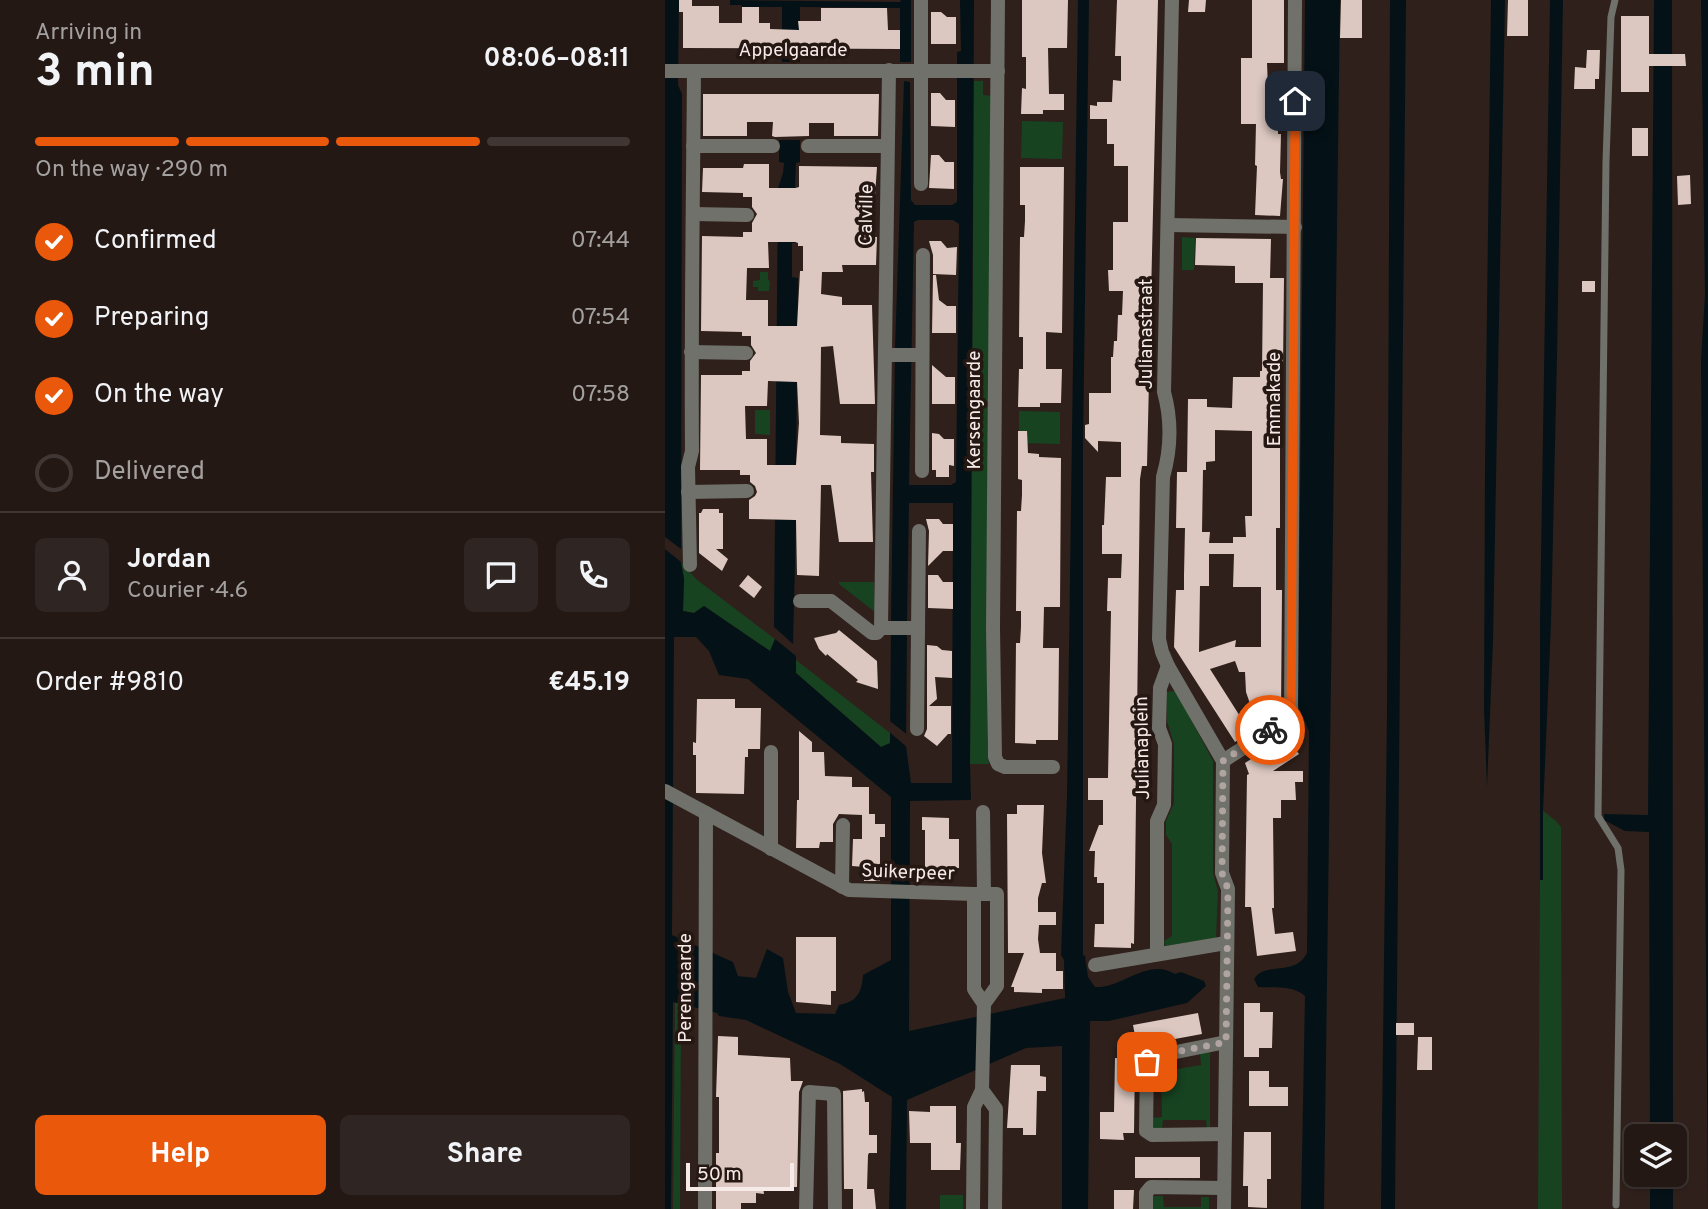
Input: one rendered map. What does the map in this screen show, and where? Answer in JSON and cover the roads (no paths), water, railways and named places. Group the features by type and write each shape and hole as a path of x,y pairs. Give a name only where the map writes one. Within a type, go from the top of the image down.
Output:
{"street":[{"path":"921,0 917,70 921,184"},
{"name":"Kersengaarde","path":"998,0 993,614 995,757 998,764 1005,767 1053,767"},
{"name":"Julianastraat","path":"1168,666 1161,652 1159,625 1163,477 1169,456 1170,413 1164,392 1171,0"},
{"name":"Emmakade","path":"1223,761 1291,717 1295,0"},
{"name":"Calville","path":"885,628 878,561 880,423 889,355 882,285 887,146 893,70"},
{"name":"Appelgaarde","path":"665,71 998,71"},
{"path":"689,71 694,146 692,451 688,467 689,565"},
{"path":"694,146 773,146"},
{"path":"808,146 887,146"},
{"path":"694,214 747,215"},
{"path":"1168,225 1295,227"},
{"path":"922,471 918,355 923,255"},
{"path":"691,352 746,353"},
{"path":"889,355 918,355"},
{"path":"688,492 747,491"},
{"path":"917,729 913,628 919,531"},
{"path":"800,601 831,601 872,633 877,634 885,628 913,628"},
{"name":"Julianaplein","path":"1168,666 1223,761"},
{"name":"Julianaplein","path":"1157,954 1157,821 1164,806 1165,744 1159,728 1160,688 1168,666"},
{"path":"771,752 771,849"},
{"path":"1223,761 1222,873 1228,889 1224,1209"},
{"path":"665,791 706,813"},
{"name":"Suikerpeer","path":"973,1209 974,1107 982,1090 983,1004 974,989 983,812"},
{"name":"Suikerpeer","path":"706,813 849,890 997,894 997,986 983,1004"},
{"name":"Perengaarde","path":"705,1209 706,813"},
{"name":"Suikerpeer","path":"842,887 843,825"},
{"path":"1095,965 1226,943"},
{"path":"1225,1134 1151,1135 1146,1131 1146,1090 1147,1062 1151,1057 1226,1042"},
{"name":"Suikerpeer","path":"982,1090 996,1109 995,1209"},
{"path":"806,1209 809,1092 834,1094 835,1209"},
{"path":"1146,1209 1146,1192 1151,1187 1224,1188"}],"lane":[{"path":"1615,0 1606,161 1598,816 1618,848 1621,870 1616,1205"}]}
